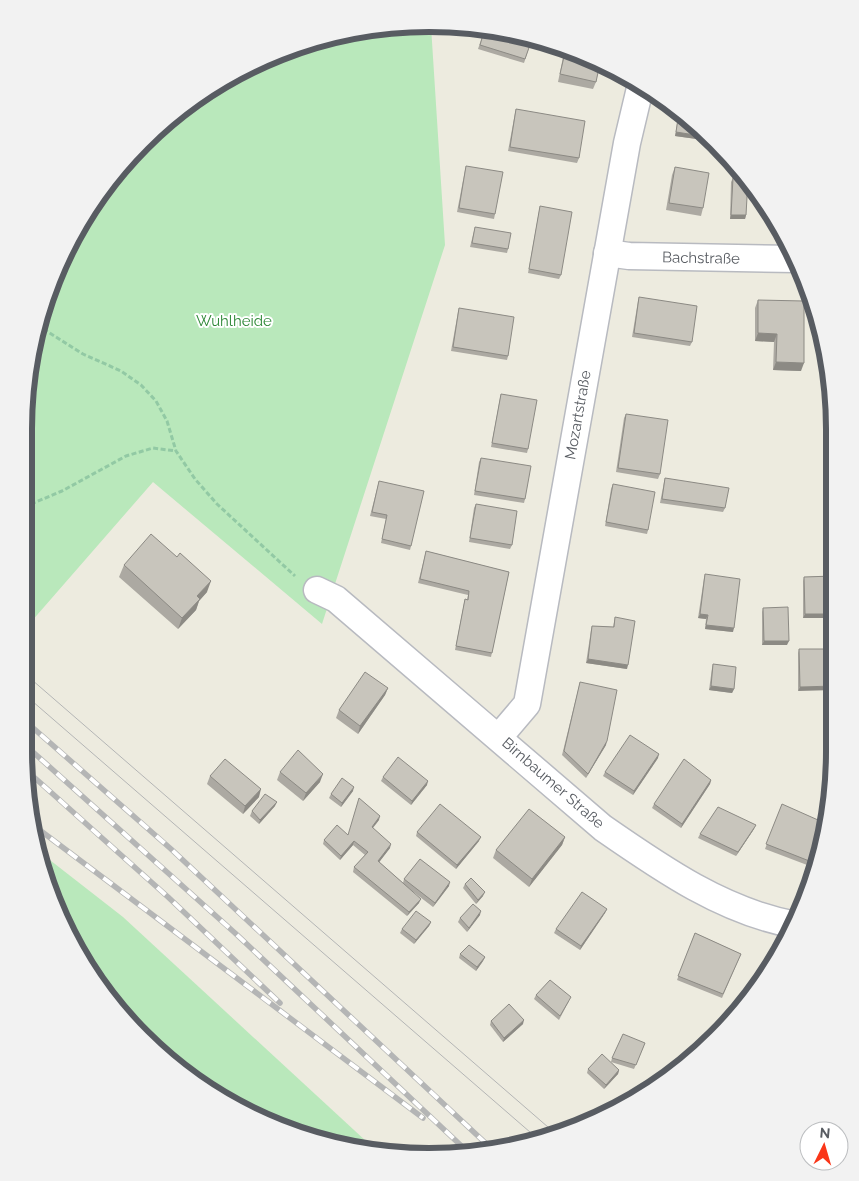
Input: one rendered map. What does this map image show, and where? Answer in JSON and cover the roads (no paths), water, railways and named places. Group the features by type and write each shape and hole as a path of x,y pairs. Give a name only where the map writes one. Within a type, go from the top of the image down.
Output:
{"street":[{"name":"Mozartstraße","path":"499,737 527,704 627,143 639,92"},
{"name":"Bachstraße","path":"607,253 629,256 788,259"},
{"name":"Birnbaumer Straße","path":"327,594 499,737 603,828 680,880 723,901 772,921 787,924"}],"tram line":[{"path":"32,680 550,1129"},
{"path":"32,701 533,1135"}],"railway":[{"path":"32,727 171,849 487,1144"},
{"path":"32,751 235,933 463,1147"},
{"path":"33,776 168,897 280,1003"},
{"path":"40,831 423,1118"}],"park label":[{"name":"Wuhlheide","path":"234,321"}]}
